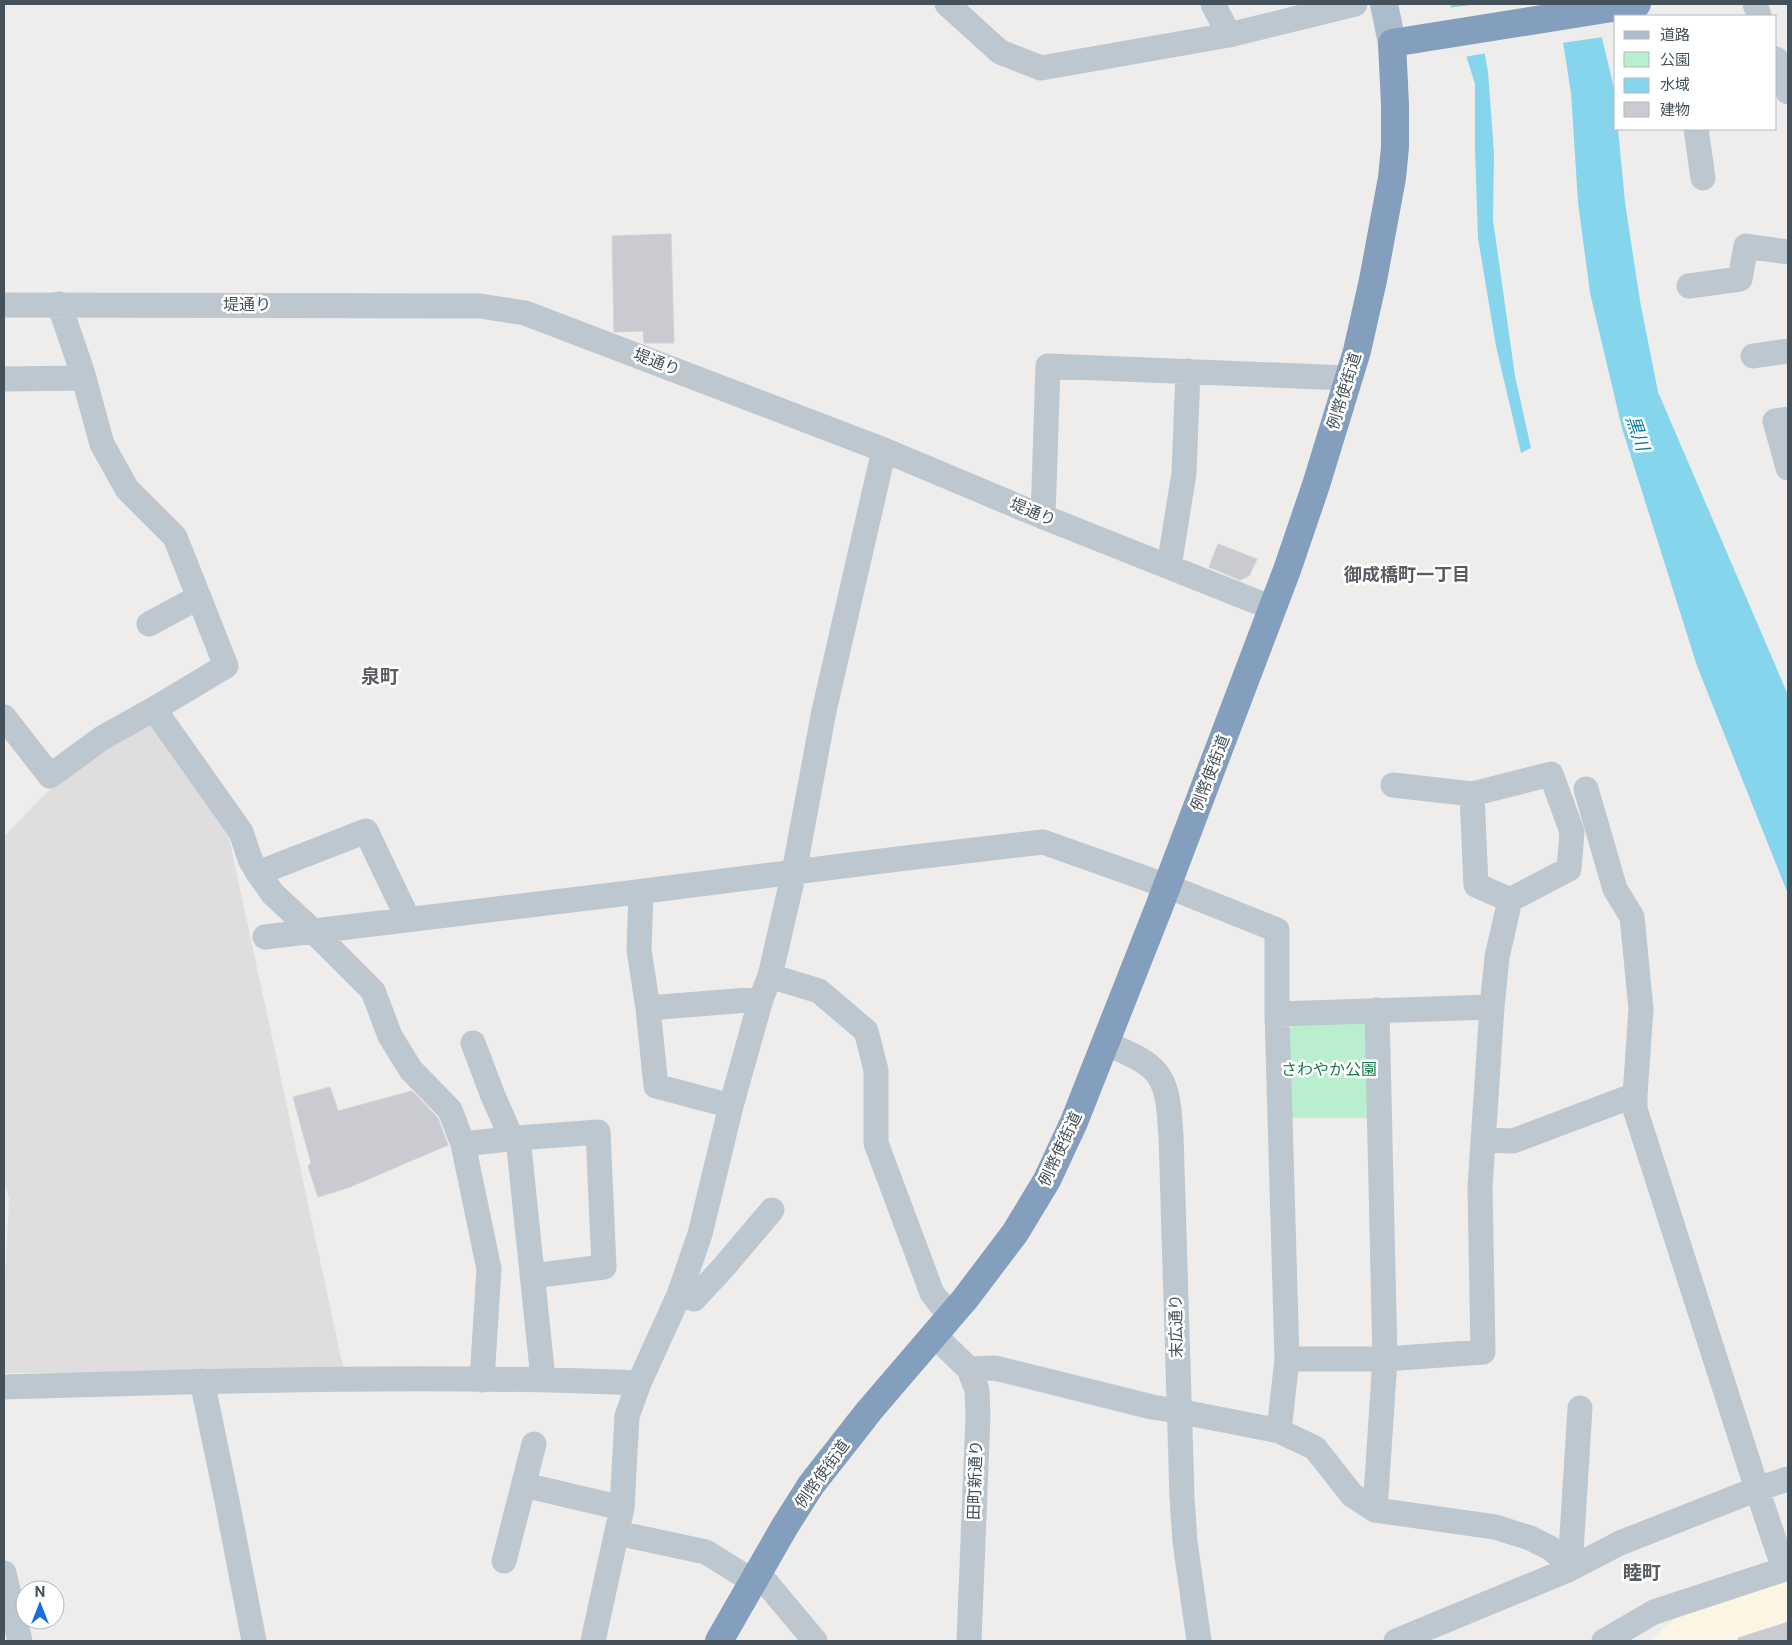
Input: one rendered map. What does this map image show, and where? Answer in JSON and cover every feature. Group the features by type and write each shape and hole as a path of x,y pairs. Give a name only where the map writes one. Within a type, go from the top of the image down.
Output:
{"highway":[{"path":"1392,43 1637,4"},
{"name":"例幣使街道","path":"719,1641 785,1526 811,1486 868,1411 965,1299 1015,1233 1048,1180 1074,1122 1167,886 1272,608 1316,485 1357,351 1373,280 1392,178 1395,147 1395,105 1392,43"}],"main road":[{"path":"1384,4 1392,43"}],"street":[{"path":"947,4 1000,52 1041,68 1229,36 1355,4"},
{"path":"1213,4 1229,36"},
{"path":"1777,64 1788,92"},
{"path":"1696,130 1703,178"},
{"path":"1689,286 1740,279 1746,246 1788,252"},
{"path":"4,717 50,776 102,738 226,666 175,537 126,489 102,444 59,304"},
{"name":"堤通り","path":"4,305 451,305 501,308 525,313 884,450 1043,517 1272,608"},
{"path":"1753,356 1788,351"},
{"path":"1043,517 1048,366 1348,378"},
{"path":"1168,567 1184,473 1188,372"},
{"path":"4,379 83,378"},
{"path":"1788,419 1775,421 1788,468"},
{"path":"593,1641 622,1508 627,1416 639,1383 679,1295 700,1234 730,1106 770,976 794,872 824,711 884,450"},
{"path":"149,624 199,597"},
{"path":"154,709 241,832 250,859 272,894 313,931 373,991 390,1036 411,1070 450,1110 463,1144 489,1269 482,1380"},
{"path":"1287,1359 1385,1359 1483,1352 1480,1188 1497,957 1510,900 1569,869 1572,832 1551,774 1472,794 1393,785"},
{"path":"1586,789 1615,889 1632,917 1642,1009 1635,1095 1636,1108 1757,1490 1786,1568 1654,1612 1604,1641"},
{"path":"1472,794 1476,885 1510,900"},
{"path":"258,873 366,831 408,920"},
{"path":"265,937 1043,842 1167,886 1277,930 1277,1014 1287,1359 1279,1431"},
{"path":"641,892 639,950 648,1008 656,1086 730,1106"},
{"name":"田町新通り","path":"770,976 819,991 866,1031 876,1070 876,1143 932,1293 942,1326 969,1369 977,1390 978,1416 969,1641"},
{"path":"648,1008 762,999"},
{"path":"1277,1014 1492,1007"},
{"path":"1375,1510 1385,1359 1377,1010"},
{"path":"473,1043 493,1096 515,1139 543,1379"},
{"name":"末広通り","path":"1105,1043 1152,1068 1163,1083 1168,1107 1172,1154 1178,1411 1185,1542 1199,1641"},
{"path":"1483,1140 1513,1141 1635,1095"},
{"path":"463,1144 598,1132 604,1267 532,1276"},
{"path":"679,1295 694,1299 722,1270 772,1210"},
{"path":"969,1369 995,1368 1152,1408 1178,1411 1279,1431 1315,1448 1352,1495 1375,1510 1496,1527 1530,1538 1550,1548 1565,1564"},
{"path":"4,1386 543,1379 639,1383"},
{"path":"202,1382 254,1641"},
{"path":"1565,1564 1571,1552 1580,1408"},
{"path":"504,1561 534,1444"},
{"path":"1396,1641 1565,1564 1788,1479"},
{"path":"524,1485 622,1508"},
{"path":"618,1533 706,1552 756,1578 815,1641"},
{"path":"4,1573 20,1641"}],"shaded area":[{"path":"148,721 223,810 344,1371 4,1373 4,1297 9,1198 4,1181 4,836 87,752"},
{"path":"1788,1580 1788,1641 1650,1641 1679,1615"}],"green space":[{"name":"さわやか公園","path":"1359,1019 1369,1030 1371,1118 1290,1118 1287,1032 1297,1020"}],"water":[{"path":"1450,4 1476,4 1488,72 1494,153 1493,220 1515,376 1531,448 1521,453 1496,346 1478,238 1475,84"},
{"name":"黒川","path":"1557,4 1594,4 1614,89 1614,130 1618,130 1625,202 1640,301 1658,392 1788,695 1788,894 1697,666 1622,428 1590,293 1578,202 1571,93"}],"pier":[{"path":"1478,4 1487,53 1464,57 1448,8"},
{"path":"1555,4 1596,4 1604,37 1561,43"}],"building":[{"path":"671,234 674,343 644,343 643,331 614,332 612,236"},
{"path":"1218,544 1257,559 1249,576 1240,580 1209,567"},
{"path":"330,1087 338,1111 412,1091 438,1118 448,1145 350,1187 318,1197 308,1166 311,1163 293,1097"},
{"path":"1788,1622 1788,1641 1738,1641 1738,1638"}],"district":[{"name":"御成橋町一丁目","path":"1407,574"},
{"name":"泉町","path":"380,676"},
{"name":"睦町","path":"1642,1572"}]}
